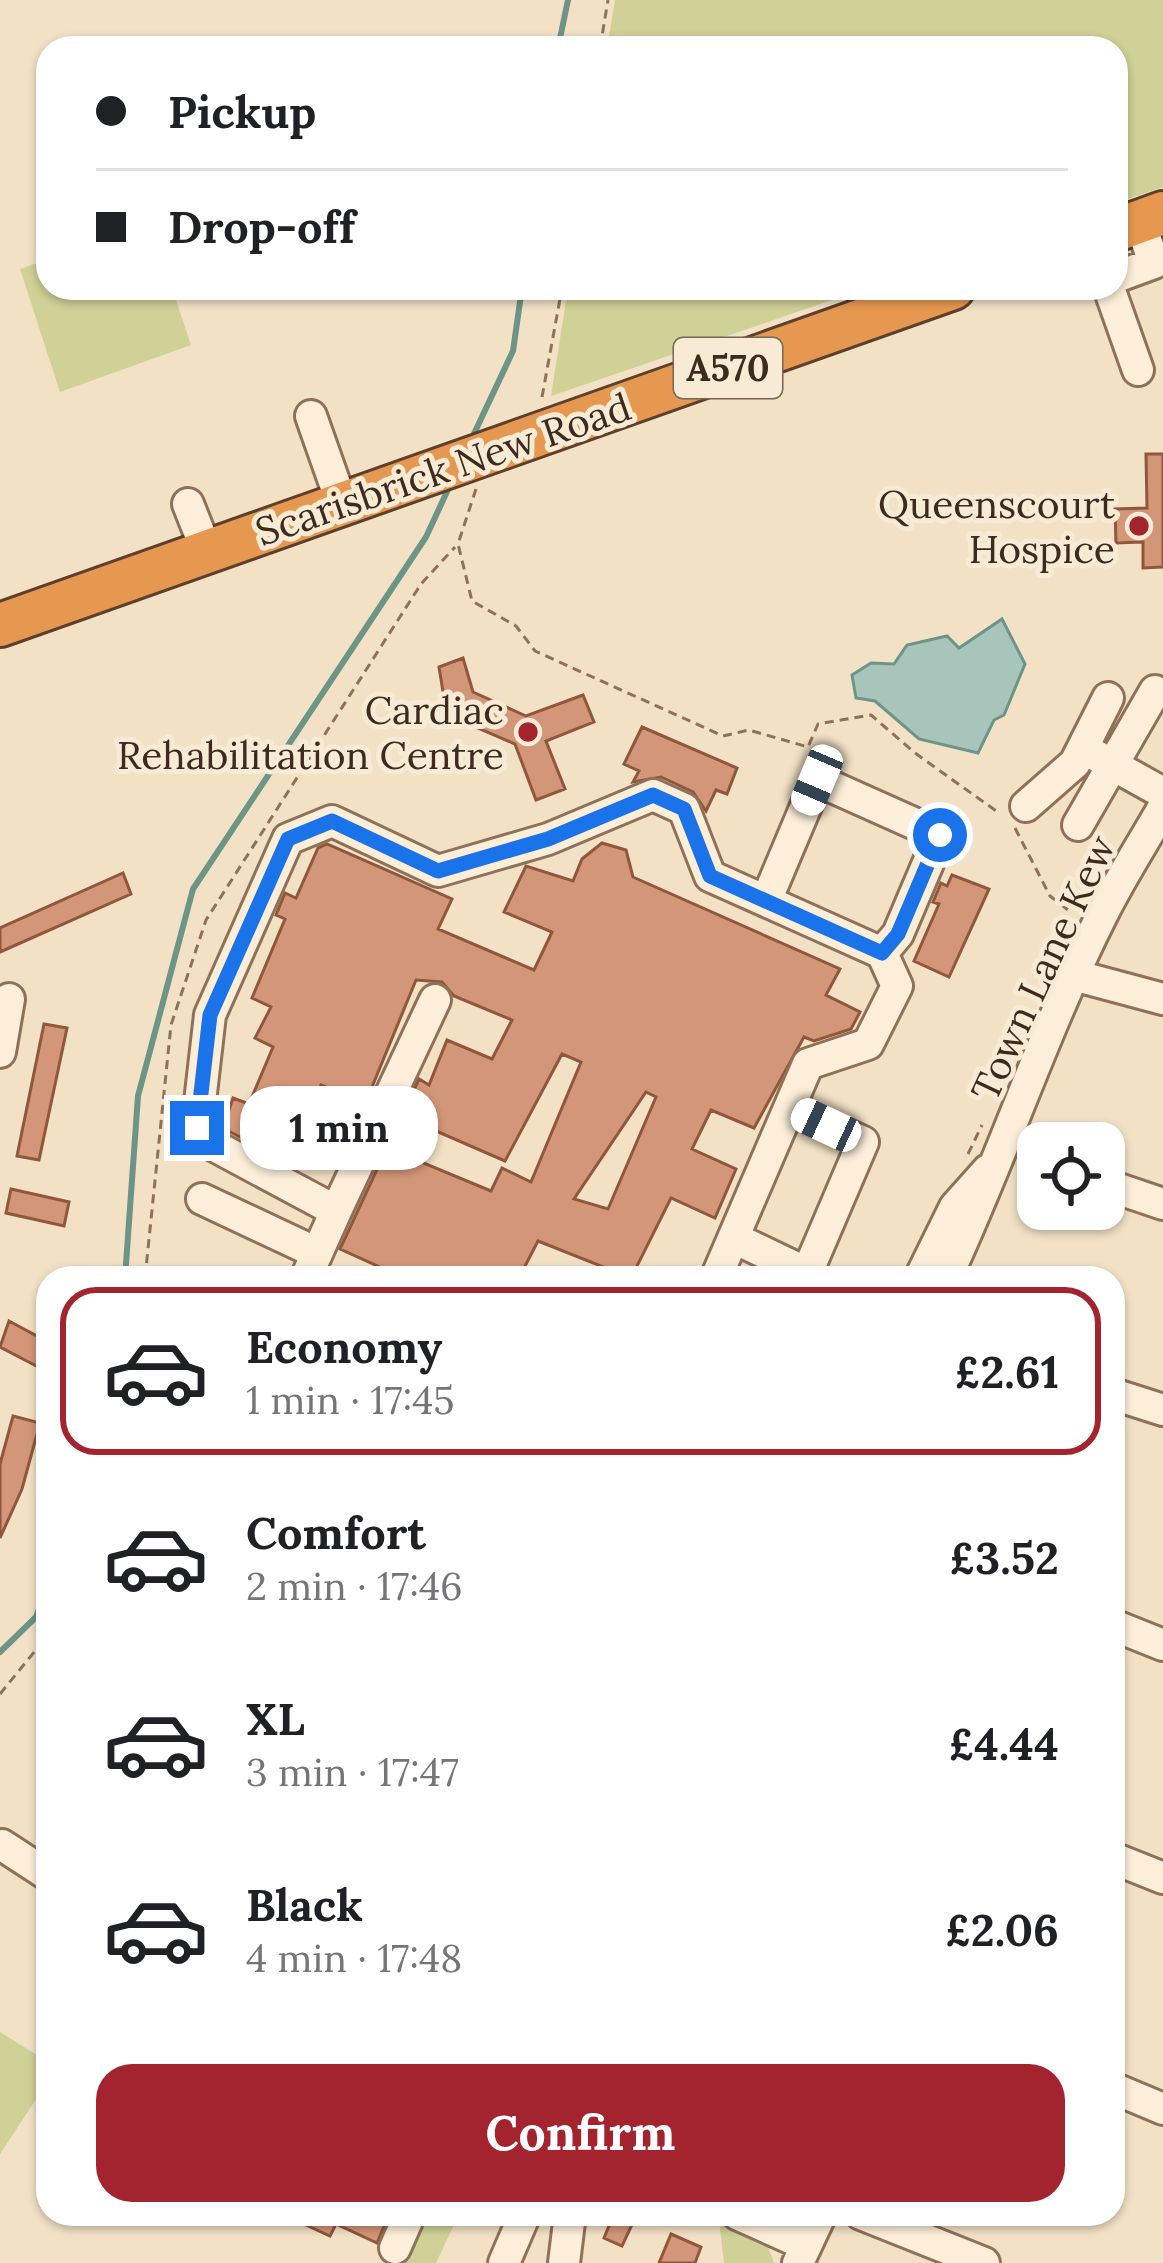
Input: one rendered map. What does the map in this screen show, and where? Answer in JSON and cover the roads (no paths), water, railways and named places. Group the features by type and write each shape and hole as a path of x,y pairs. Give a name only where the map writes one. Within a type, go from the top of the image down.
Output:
{"highway":[{"name":"Scarisbrick New Road","path":"0,625 418,478 506,457 921,300"}],"street":[{"path":"1128,273 1154,263 1140,222"},
{"path":"1113,300 1138,370"},
{"path":"311,416 341,504"},
{"path":"188,503 207,551"},
{"path":"1078,825 1155,691"},
{"path":"1026,806 1050,790 1082,748 1108,698"},
{"path":"1082,748 1163,793"},
{"path":"766,901 817,780 920,825 940,835 898,934 882,953"},
{"path":"336,1211 211,1144 197,1128 210,1015 288,839 332,821 438,871 548,839 653,795 684,809 710,876 882,953 898,986 868,1045 808,1064 721,1266"},
{"name":"Town Lane Kew","path":"952,1266 981,1208 996,1161 1102,915 1163,808"},
{"path":"1077,976 1163,998"},
{"path":"0,1052 9,999"},
{"path":"202,1199 312,1266 434,1000"},
{"path":"789,1108 863,1142 810,1266"},
{"name":"Town Lane Kew","path":"926,1266 955,1207 996,1161"},
{"path":"1125,1191 1163,1204"},
{"path":"734,1238 792,1266"},
{"path":"1125,1398 1163,1410"},
{"path":"1125,1630 1163,1645"},
{"path":"2,1845 36,1867"},
{"path":"1125,1863 1163,1878"},
{"path":"1125,2093 1163,2109"},
{"path":"395,2248 405,2226"},
{"path":"504,2263 520,2226"},
{"path":"564,2263 569,2226"},
{"path":"756,2226 802,2254 815,2226"},
{"path":"890,2226 984,2263"}],"water":[{"path":"1002,619 1025,664 1004,715 994,720 978,753 919,739 875,701 856,698 852,675 871,663 894,664 907,645 947,636 959,648"}],"waterway":[{"path":"560,36 568,0"},
{"path":"472,438 513,351 520,300"},
{"path":"126,1266 138,1096 193,889 426,537 451,483"},
{"path":"0,1652 36,1617"}],"place":[{"name":"Queenscourt Hospice","path":"1139,526"},
{"name":"Cardiac Rehabilitation Centre","path":"528,732"}]}
